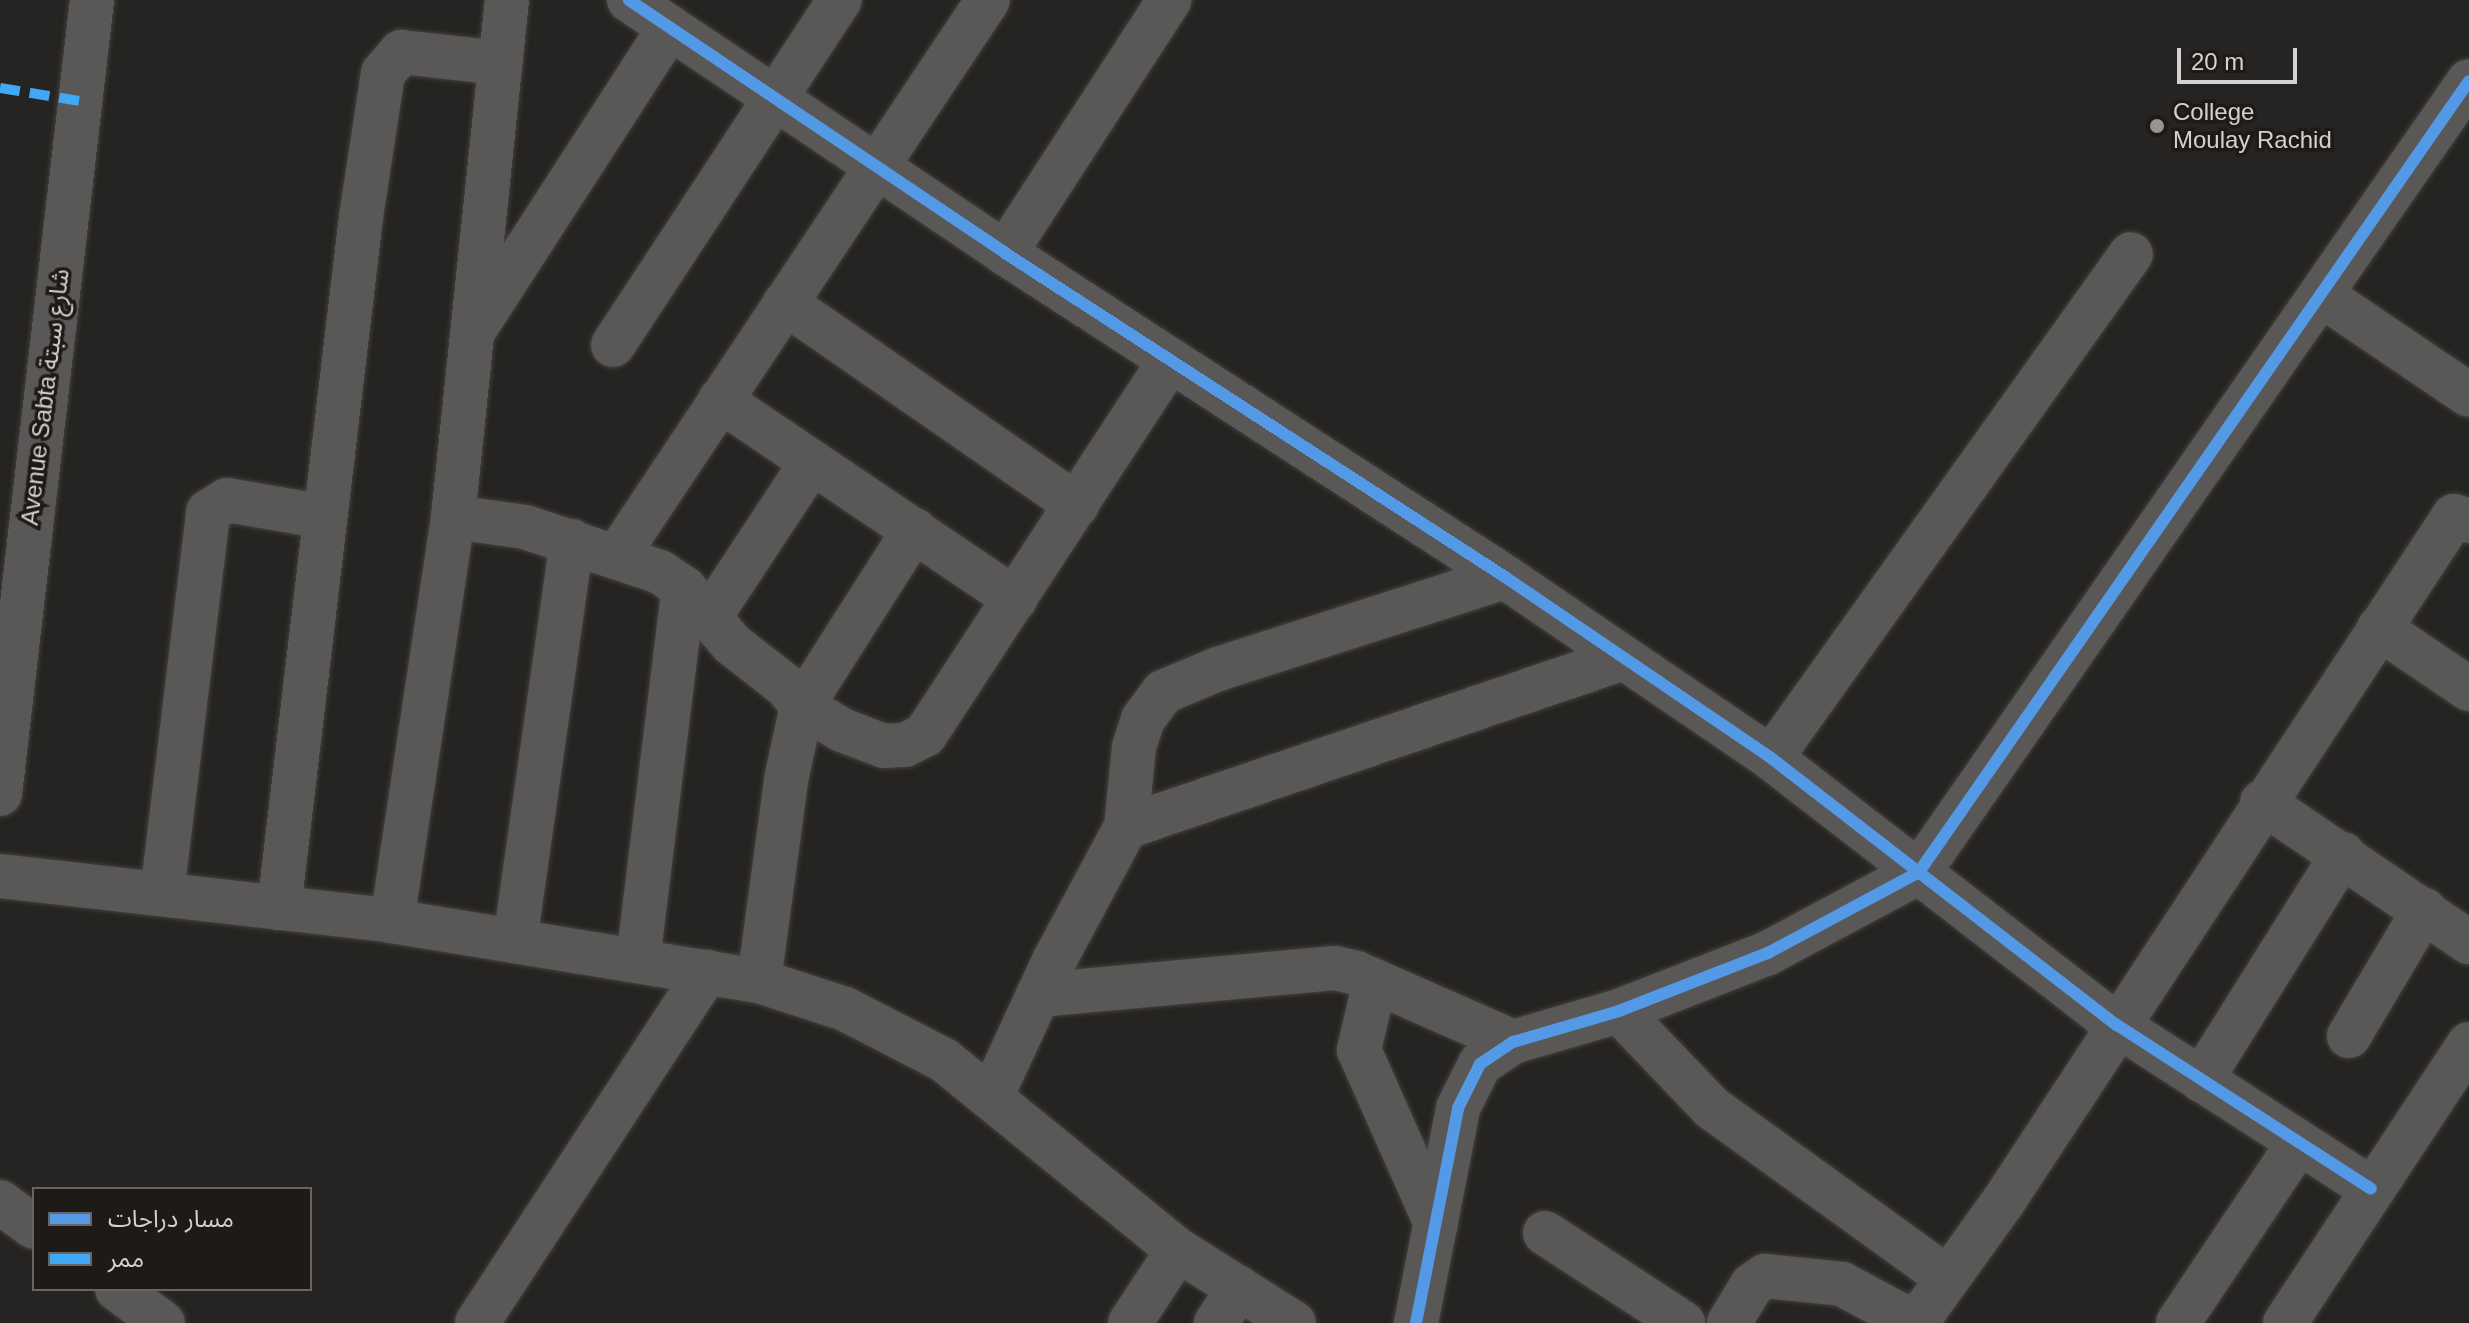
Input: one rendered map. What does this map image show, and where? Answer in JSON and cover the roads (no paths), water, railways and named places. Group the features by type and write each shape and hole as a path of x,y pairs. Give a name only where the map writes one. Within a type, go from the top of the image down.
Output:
{"street":[{"name":"Avenue Sabta شارع سبتة","path":"0,794 17,476 92,0"},
{"path":"392,921 453,517 507,0"},
{"path":"613,345 840,0"},
{"path":"617,556 988,0"},
{"path":"1005,253 1169,0"},
{"path":"472,334 652,10 775,98 1005,253 1505,577 1621,659 1771,758 2117,1025 2371,1189"},
{"path":"279,908 325,517 383,73 401,52 500,63"},
{"path":"1416,1323 1458,1108 1480,1064 1513,1042 1619,1011 1768,953 1919,872 2323,296 2469,81"},
{"path":"1771,758 2131,254"},
{"path":"2323,296 2469,395"},
{"path":"785,303 1077,505"},
{"path":"453,517 525,527 660,572 802,706 865,741 884,746 917,742 1015,599 1170,361"},
{"path":"720,400 1015,599"},
{"path":"638,960 696,603 812,462"},
{"path":"162,894 208,512 227,500 325,517"},
{"path":"1729,1323 1752,1285 1765,1276 1842,1284 1909,1320 1926,1309 2454,516 2469,521"},
{"path":"759,981 786,780 802,706 914,530"},
{"path":"515,941 572,541"},
{"path":"992,1095 1038,995 1126,827 1134,747 1143,719 1163,692 1218,669 1505,577"},
{"path":"2379,628 2469,689"},
{"path":"1126,827 1621,659"},
{"path":"2262,802 2469,942"},
{"path":"2201,1080 2343,854"},
{"path":"0,876 392,921 759,981 902,1035 992,1095 1178,1250 1227,1306 1294,1323"},
{"path":"2349,1036 2424,910"},
{"path":"1038,995 1335,968 1375,981 1513,1042"},
{"path":"477,1323 707,972"},
{"path":"1375,981 1362,1028 1361,1058 1436,1224"},
{"path":"1619,1011 1712,1108 1948,1278"},
{"path":"2285,1323 2469,1044"},
{"path":"2178,1323 2298,1144"},
{"path":"0,1202 32,1226"},
{"path":"1545,1233 1683,1323"},
{"path":"1130,1323 1178,1250"},
{"path":"120,1291 163,1323"}],"place":[{"name":"College Moulay Rachid","path":"2157,126"}]}
